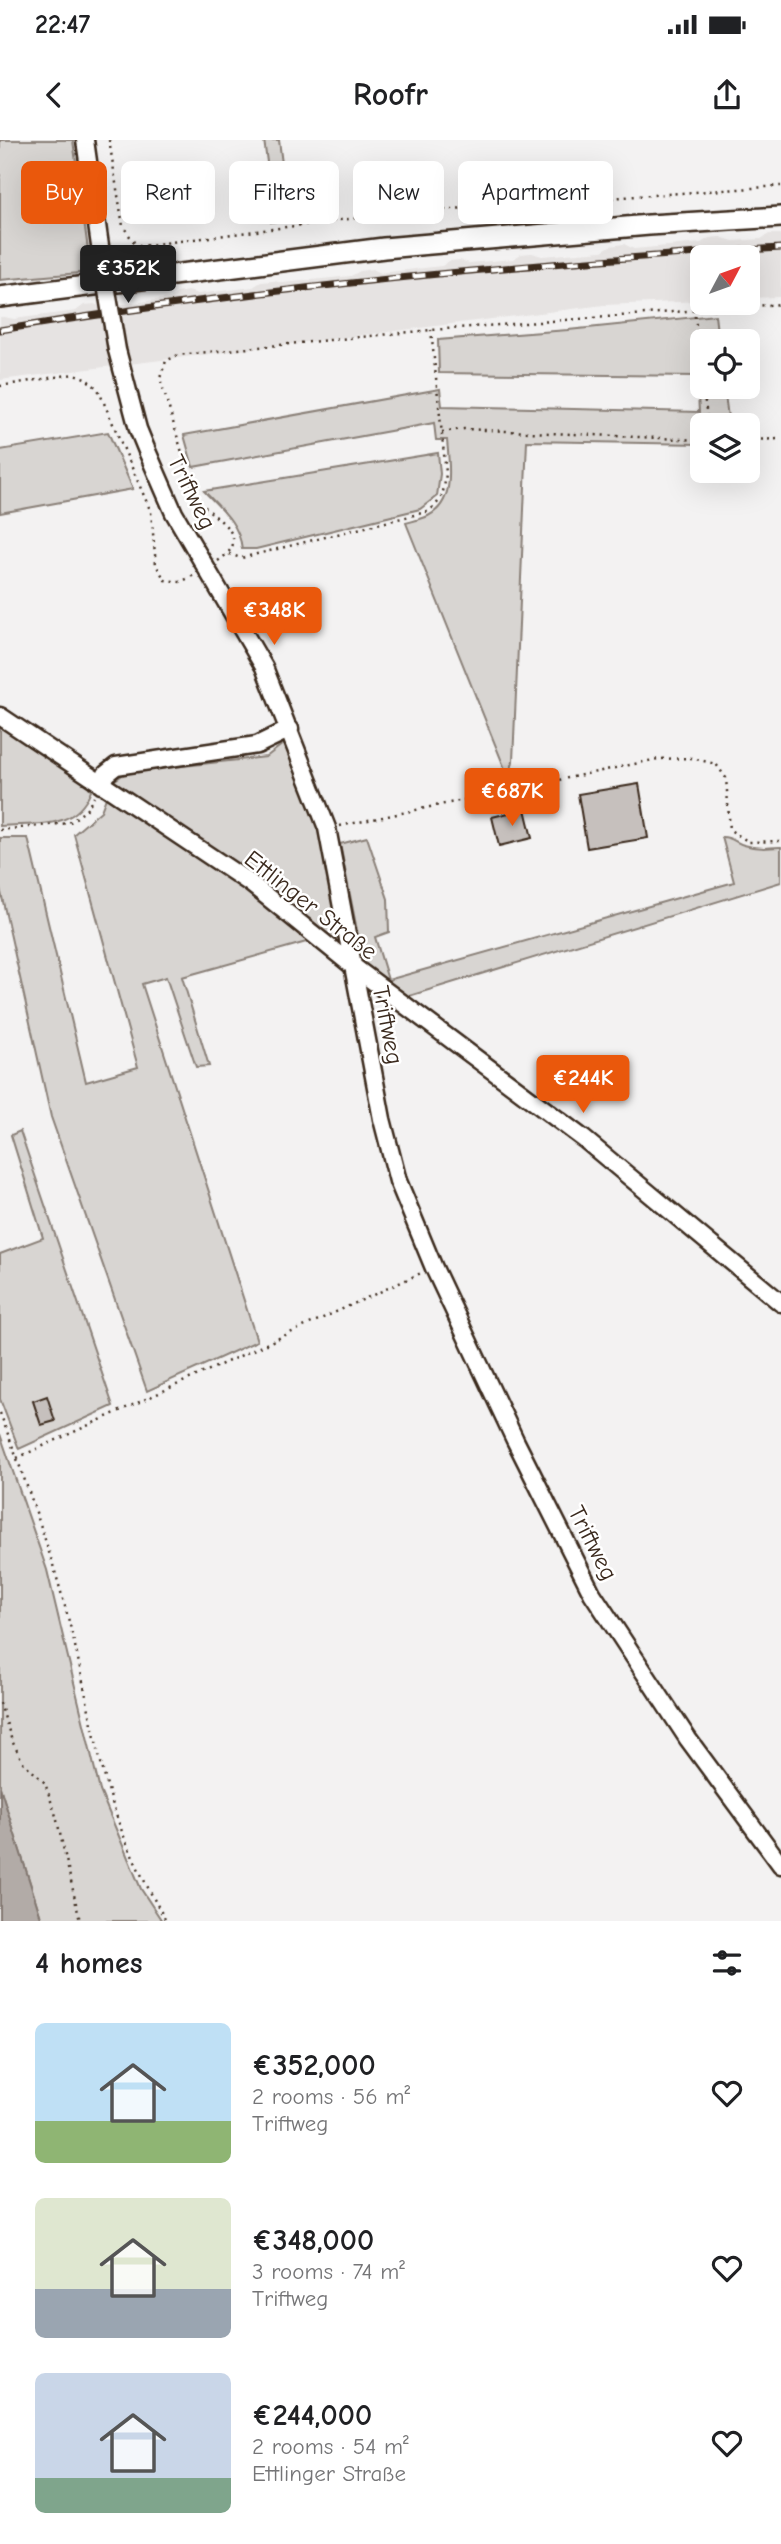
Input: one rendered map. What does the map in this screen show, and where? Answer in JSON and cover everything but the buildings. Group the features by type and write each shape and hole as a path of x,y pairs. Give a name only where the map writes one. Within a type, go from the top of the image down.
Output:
{"main road":[{"path":"0,297 384,248 649,225 781,217"}],"street":[{"name":"Triftweg","path":"85,140 117,350 138,429 174,513 255,650 290,729 327,828 382,1119 398,1181 434,1268 515,1440 593,1593 688,1739 781,1865"},
{"name":"Ettlinger Straße","path":"0,716 250,883 354,967 584,1139 781,1303"},
{"path":"101,785 106,774 116,766 257,745 290,729"}],"path":[{"path":"109,140 123,226 133,241 141,246 394,213 781,186"},
{"path":"760,305 781,304"},
{"path":"0,386 74,374 98,389 151,512 156,565 165,580 181,582 229,554 233,542 225,522 198,499 191,483 160,378 166,361 178,355 431,330 690,309"},
{"path":"229,554 242,558 435,508 443,497 446,473 431,330"},
{"path":"442,432 464,429 690,439"},
{"path":"760,440 781,439"},
{"path":"327,828 658,759 691,758 716,764 726,778 730,830 749,842 781,841"},
{"path":"0,830 69,823 86,810 101,785"},
{"path":"17,1458 434,1268"},
{"path":"0,1413 67,1616 101,1764 120,1826 144,1882 166,1921"},
{"path":"0,1703 12,1741 23,1762 45,1783 56,1816 80,1921"}],"shaded area":[{"path":"0,140 73,140 76,161 21,161 21,224 84,224 91,272 0,280"},
{"path":"264,140 279,140 282,161 267,161"},
{"path":"769,234 781,234 781,297 760,298 760,245 690,245 690,301 604,305 0,380 0,317 14,319 76,311 84,305 103,307 170,298 177,293 188,291 198,294 253,287 261,282 283,283 351,276 372,269 381,273 442,266 449,261 469,263 513,259 521,254 532,253 542,256 602,251 610,246 624,244 634,249 701,243 709,238 720,237 733,241 761,239"},
{"path":"715,315 717,329 690,329 690,376 439,373 438,340"},
{"path":"440,389 442,406 699,412 698,399 726,399 727,413 690,413 690,444 527,441 513,761 509,779 406,523 426,517 437,510 447,492 447,440 436,440 434,423 193,467 184,435"},
{"path":"108,432 133,489 0,513 0,450"},
{"path":"438,453 440,474 437,496 420,509 256,549 242,549 233,524 204,491"},
{"path":"0,725 87,783 91,791 75,813 53,822 0,826"},
{"path":"283,744 291,750 316,815 342,932 336,939 324,937 276,910 310,941 182,977 209,1066 196,1067 166,977 142,984 257,1341 147,1391 51,1117 0,888 0,838 28,838 86,1082 138,1067 74,834 101,811 112,782 127,772 266,757"},
{"path":"367,837 388,899 389,932 375,937 388,980 734,882 722,837 753,847 781,847 781,882 406,997 364,966 340,844"},
{"path":"20,1131 113,1406 19,1449 0,1399 0,1254 43,1238 11,1135"},
{"path":"0,1434 47,1570 100,1791 141,1889 162,1921 42,1921 0,1787"},
{"path":"0,1787 42,1921 0,1921"}],"railway":[{"path":"0,330 194,302 389,279 585,261 781,248"}]}
